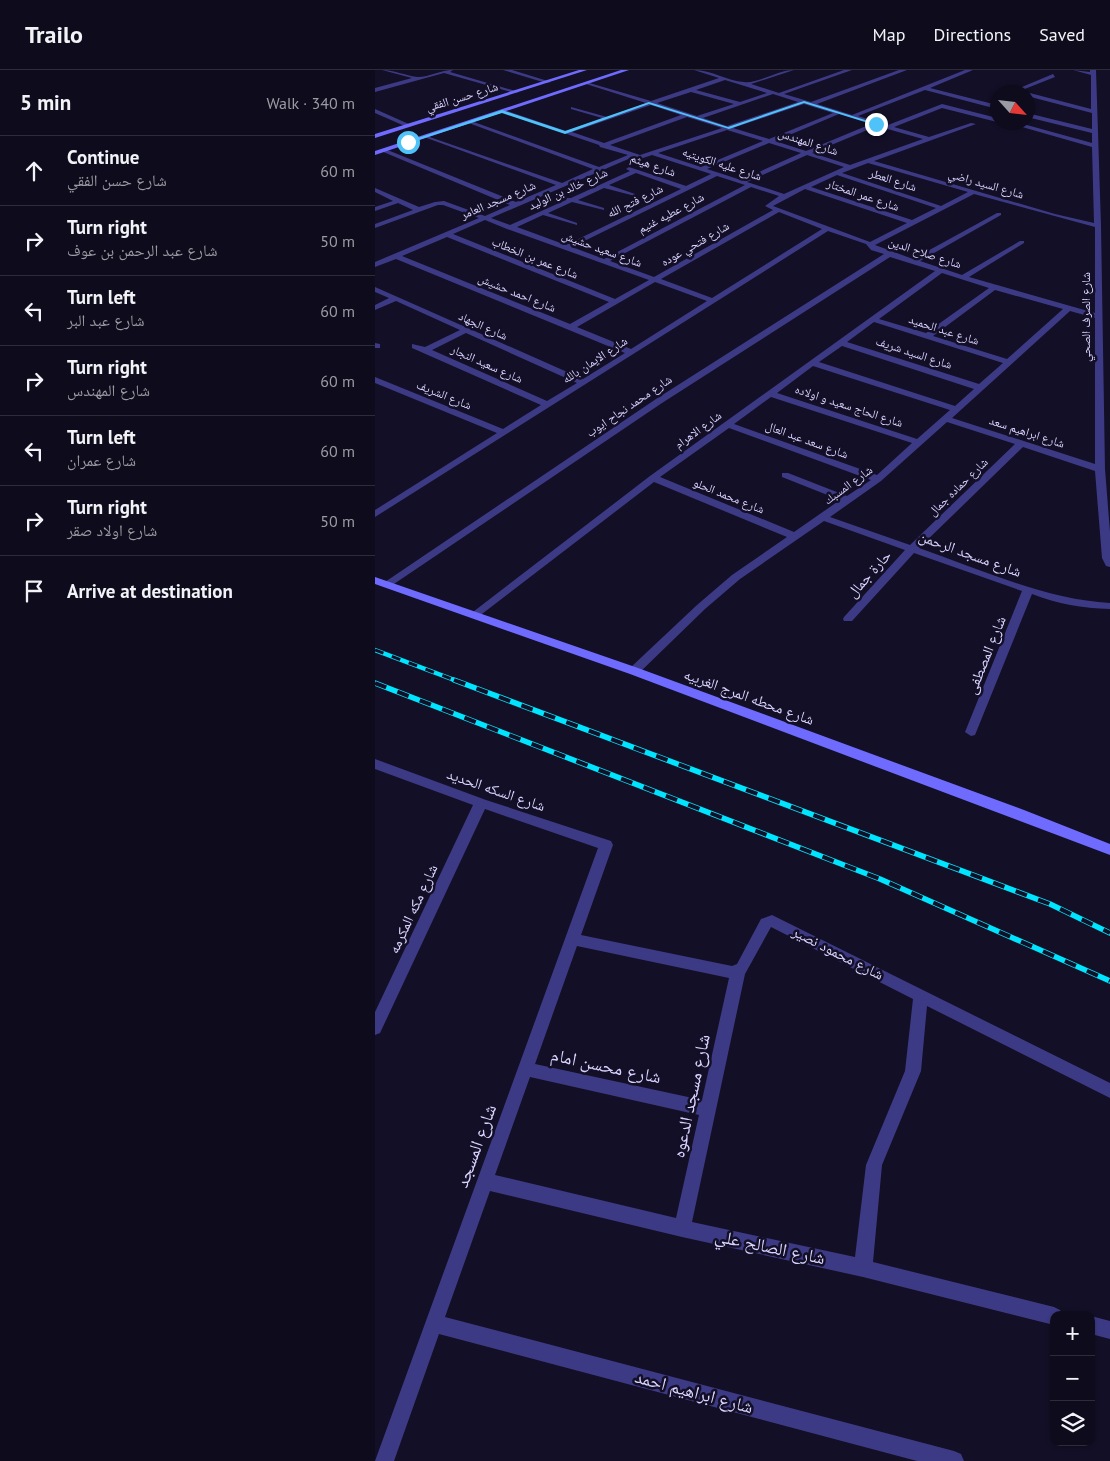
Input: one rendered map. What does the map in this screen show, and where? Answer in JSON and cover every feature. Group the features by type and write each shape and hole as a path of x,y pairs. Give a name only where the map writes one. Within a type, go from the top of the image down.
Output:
{"street":[{"path":"385,70 419,79"},
{"path":"507,70 548,82"},
{"name":"شارع حسن الفقي","path":"375,136 584,70"},
{"name":"شارع حسن الفقي","path":"375,153 626,70"},
{"path":"697,70 928,139"},
{"path":"747,84 791,70"},
{"path":"697,118 849,70"},
{"path":"812,104 904,70"},
{"path":"851,117 970,70"},
{"path":"1076,70 1093,72"},
{"path":"375,90 448,71 516,92"},
{"name":"شارع الصرف الصحي","path":"1093,72 1095,132 1100,173 1097,316 1099,469 1106,520 1107,558 1110,564"},
{"path":"1033,85 1053,76"},
{"path":"565,132 725,78"},
{"name":"شارع المهندس","path":"588,83 850,167"},
{"path":"676,86 742,104"},
{"path":"924,88 990,105"},
{"path":"1035,96 1095,112"},
{"path":"502,111 631,156 640,157 804,102"},
{"path":"985,104 990,102"},
{"path":"887,128 942,106 990,118"},
{"path":"573,108 606,118"},
{"path":"375,111 409,126"},
{"path":"701,169 767,140 837,113"},
{"path":"602,146 686,115"},
{"path":"1035,117 1095,132"},
{"path":"469,122 598,169"},
{"path":"742,182 876,124"},
{"path":"777,210 768,205 850,167 973,124"},
{"path":"1035,129 1096,146"},
{"path":"385,133 393,136"},
{"path":"426,136 562,185"},
{"path":"400,139 408,142"},
{"path":"383,150 516,205"},
{"name":"شارع عليه الكويتيه","path":"653,153 784,196"},
{"name":"شارع مسجد العامر","path":"376,263 631,156"},
{"name":"شارع السيد راضي","path":"869,161 1053,215 1098,226"},
{"name":"شارع هيثم","path":"612,163 686,188"},
{"name":"شارع خالد بن الوليد","path":"509,228 637,172"},
{"name":"شارع العطر","path":"837,173 942,208"},
{"name":"شارع فتح الله","path":"565,248 716,174"},
{"name":"شارع عطيه غنيم","path":"603,262 750,185"},
{"path":"604,186 633,195"},
{"name":"شارع عمر المختار","path":"805,187 913,224"},
{"path":"375,190 419,210"},
{"path":"545,192 554,195"},
{"path":"871,244 973,192"},
{"path":"563,197 602,209"},
{"path":"375,209 398,201"},
{"name":"شارع سعيد حشيش","path":"375,226 440,203 713,301"},
{"name":"شارع صلاح الدين","path":"777,210 871,244 874,248 913,262 993,288 1097,316"},
{"name":"شارع فتحي عوده","path":"571,327 777,210"},
{"path":"543,213 575,224"},
{"path":"913,262 999,214"},
{"name":"شارع الايمان بالله","path":"375,514 828,228"},
{"name":"شارع عمر بن الخطاب","path":"447,234 615,302"},
{"path":"962,278 1021,242"},
{"name":"شارع محمد نجاح ايوب","path":"381,582 889,254"},
{"name":"شارع احمد حشيش","path":"395,256 631,352"},
{"name":"شارع الاهرام","path":"474,615 653,478 940,270"},
{"name":"شارع الجهاد","path":"375,288 583,382"},
{"path":"927,336 993,288"},
{"path":"375,308 396,298"},
{"name":"شارع المسبك","path":"634,671 701,606 736,577 878,479 921,443 1068,309"},
{"name":"شارع عبد الحميد","path":"872,319 1009,362"},
{"path":"425,350 467,330"},
{"name":"شارع السيد شريف","path":"839,342 981,388"},
{"name":"شارع سعيد النجار","path":"415,346 548,404"},
{"path":"811,362 957,409"},
{"name":"شارع الشريف","path":"375,380 504,432"},
{"name":"شارع الحاج سعيد و اولاده","path":"769,393 921,443"},
{"name":"شارع ابراهيم سعد","path":"947,419 1099,469"},
{"name":"شارع سعد عبد العال","path":"727,424 878,479"},
{"name":"شارع حماده جمال","path":"912,549 1021,443"},
{"path":"785,475 848,500"},
{"name":"شارع محمد الحلو","path":"653,478 796,536"},
{"name":"شارع مسجد الرحمن","path":"824,518 1058,600 1087,605 1110,606"},
{"name":"حارة جمال","path":"848,619 912,549"},
{"name":"شارع محطه المرج الغربيه","path":"381,582 634,671 1019,814 1110,850"},
{"name":"شارع المصطفى","path":"971,732 1028,590"},
{"name":"شارع السكه الحديد","path":"375,764 606,846"},
{"name":"شارع مكه المكرمه","path":"375,1028 481,803"},
{"name":"شارع المسجد","path":"384,1461 606,846"},
{"name":"شارع محمود نصير","path":"738,972 766,923 773,921 1108,1091"},
{"path":"572,939 728,972 738,972"},
{"name":"شارع مسجد الدعوه","path":"682,1228 738,972"},
{"path":"863,1268 874,1165 913,1071 921,995"},
{"name":"شارع محسن امام","path":"525,1069 709,1109"},
{"name":"شارع الصالح علي","path":"485,1181 682,1228 863,1268 1050,1315"},
{"name":"شارع ابراهيم احمد","path":"434,1323 954,1461"},
{"path":"1095,1326 1110,1330"}],"railway":[{"path":"375,650 457,681"},
{"path":"454,680 1050,904 1110,933"},
{"path":"375,683 880,879 1110,981"}],"route":[{"path":"408,142 502,111 565,132 649,103 729,128 804,102 876,124"}]}
